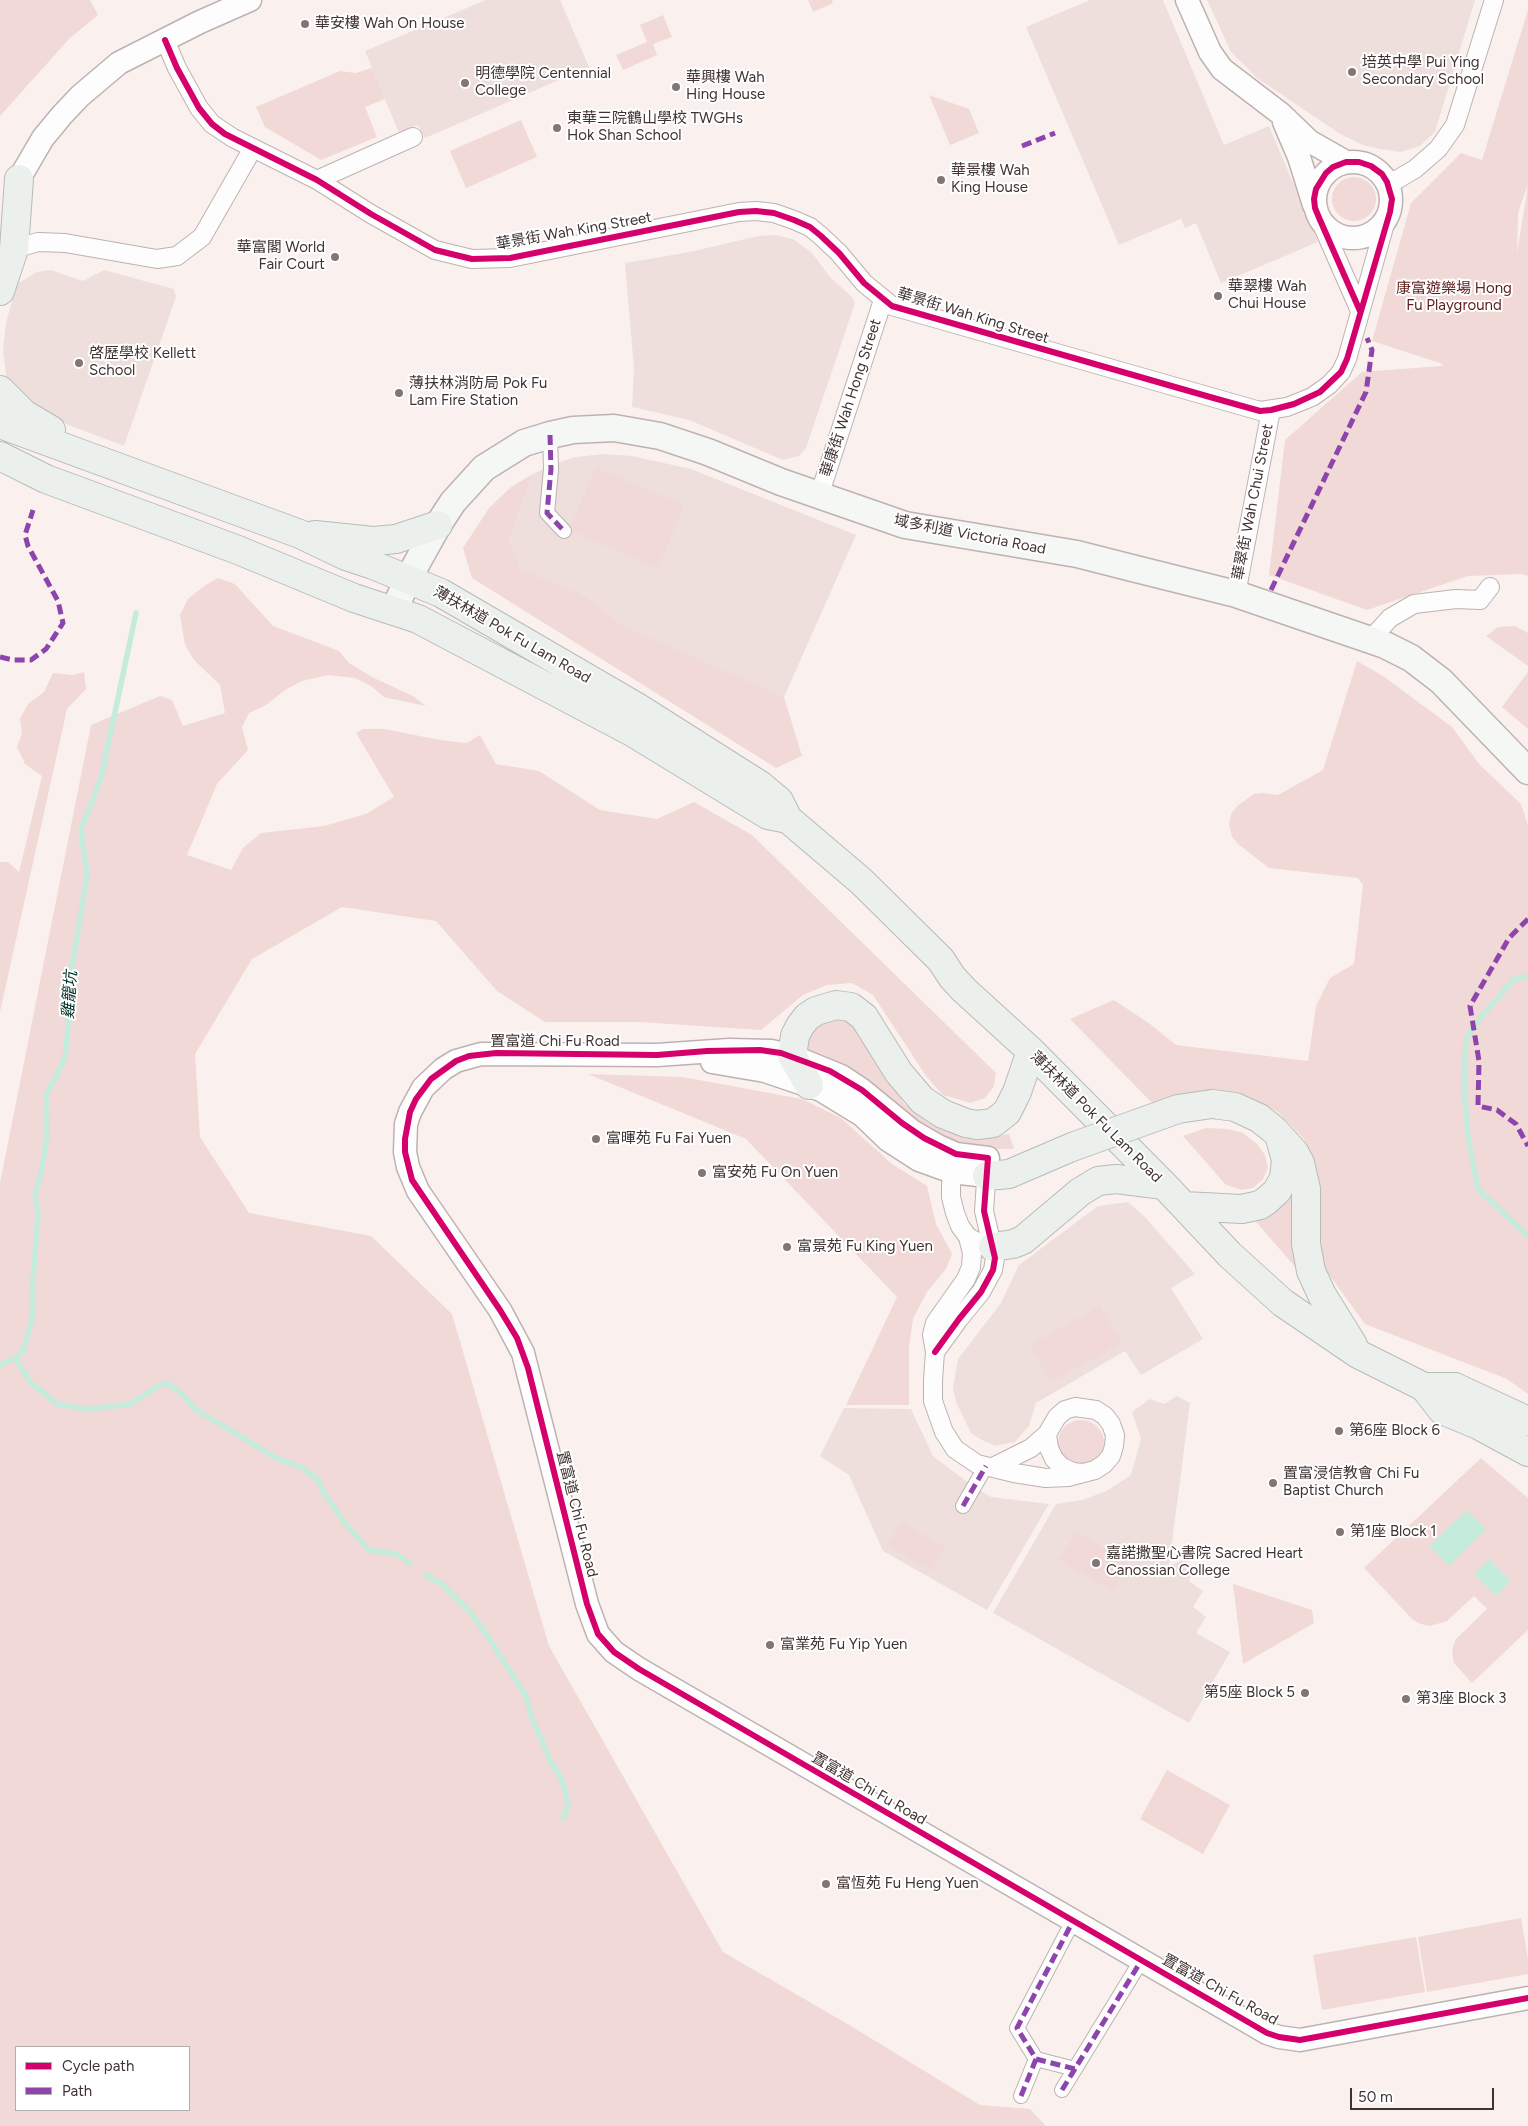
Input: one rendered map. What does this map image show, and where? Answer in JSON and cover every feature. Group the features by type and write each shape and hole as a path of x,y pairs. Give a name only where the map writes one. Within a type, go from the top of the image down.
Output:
{"main road":[{"path":"0,205 20,179"},
{"path":"0,291 7,239 20,179"},
{"path":"0,390 24,414 60,435 75,450"},
{"name":"薄扶林道 Pok Fu Lam Road","path":"0,424 300,534 346,556 408,579 465,606 662,723 760,785 779,801 788,819 861,881 941,960 952,977 964,990 1031,1051 1164,1185 1230,1255 1283,1304 1358,1354 1424,1387 1455,1388 1528,1421"},
{"name":"域多利道 Victoria Road","path":"394,610 408,579 438,525 453,502 484,468 524,443 550,434 573,430 614,428 660,436 819,496 904,525 1077,554 1236,594 1371,640 1400,651 1434,675 1528,771"},
{"path":"0,456 38,476"},
{"path":"0,468 38,476"},
{"name":"薄扶林道 Pok Fu Lam Road","path":"38,476 238,550 354,598 394,610 445,633 632,732 768,815 788,819"},
{"path":"300,534 373,540 396,539 438,525"},
{"path":"809,1085 792,1056 795,1036 807,1018 826,1007 836,1005 851,1007 864,1018 899,1073 922,1100 932,1108 955,1120 966,1123 985,1125 993,1123 1007,1112 1017,1092 1031,1051"},
{"path":"987,1167 1009,1174 1072,1147 1178,1109 1224,1104 1248,1112 1274,1130 1294,1152 1304,1177 1307,1200 1306,1244 1311,1271 1322,1295 1358,1354"},
{"path":"1184,1206 1242,1209 1260,1204 1272,1197 1281,1185 1286,1169 1284,1150 1274,1130"},
{"path":"981,1242 1013,1244 1023,1240 1080,1192 1098,1181 1116,1179 1164,1185"},
{"name":"薄扶林道 Pok Fu Lam Road","path":"1424,1387 1442,1410 1486,1429 1528,1452"}],"street":[{"path":"20,179 43,138 80,96 119,63 250,0"},
{"path":"1187,0 1210,52 1222,69 1281,114 1309,141 1346,162"},
{"path":"1386,220 1377,230 1369,235 1356,238 1340,236 1328,230 1318,214 1316,189 1320,180 1333,167 1346,162 1359,162 1371,166 1382,174 1387,182 1398,179 1415,169 1438,149 1455,125 1494,0"},
{"name":"華景街 Wah King Street","path":"165,40 177,68 199,108 212,124 225,134 317,180 371,214 435,250 472,259 510,258 739,212 774,213 810,227 883,300 892,306 935,320 1260,411 1287,407 1320,392 1335,378 1347,359 1386,220 1390,212 1392,199 1387,182"},
{"path":"1281,114 1299,157 1318,214 1360,311"},
{"path":"317,180 413,137"},
{"path":"7,239 65,242 157,259 176,256 202,237 253,148"},
{"name":"華康街 Wah Hong Street","path":"819,496 883,300"},
{"name":"華翠街 Wah Chui Street","path":"1236,594 1271,410"},
{"path":"550,434 551,469 547,513 564,531"},
{"path":"1371,640 1390,618 1414,604 1456,599 1480,600 1490,587"},
{"name":"置富道 Chi Fu Road","path":"954,1163 841,1076 792,1056 760,1050 657,1055 496,1053 469,1056 456,1061 430,1079 416,1099 406,1124 405,1152 415,1186 500,1310 523,1353 592,1621 605,1643 639,1669 1267,2033 1290,2040 1300,2040 1528,1998"},
{"name":"置富道 Chi Fu Road","path":"657,1055 746,1067 809,1085 848,1105 903,1151 919,1160 987,1167"},
{"path":"935,1352 982,1292 994,1264 981,1242 960,1226 951,1197 954,1163"},
{"path":"962,1506 990,1467 1031,1448 1047,1434 1056,1417 1065,1410 1075,1407 1086,1407 1096,1410 1105,1416 1111,1424 1115,1435 1111,1456 1095,1470 1068,1477 1046,1478 1014,1474 990,1467 966,1458 956,1449 944,1432 933,1401 932,1380 935,1352 932,1335 935,1322 966,1279 971,1267 972,1253 981,1242 987,1167"},
{"path":"1047,1434 1049,1448 1054,1459 1062,1467 1073,1472 1084,1473"},
{"path":"1073,1922 1017,2028 1036,2059 1075,2069"},
{"path":"1062,2090 1142,1961"},
{"path":"1021,2096 1036,2059"}],"shaded area":[{"name":"明德學院 Centennial College","path":"486,0 560,0 589,67 425,138 418,125 399,133 365,51"},
{"path":"1090,0 1163,0 1224,145 1269,126 1318,242 1221,283 1196,223 1185,228 1181,219 1119,245 1026,27"},
{"name":"培英中學 Pui Ying Secondary School","path":"1207,0 1475,0 1435,132 1420,146 1401,152 1363,145 1340,134 1257,78 1231,52"},
{"path":"775,235 793,239 811,252 831,278 852,297 855,303 806,448 799,456 783,460 689,420 632,407 634,369 625,263 690,252 758,236"},
{"name":"啓歷學校 Kellett School","path":"51,270 83,281 104,270 174,289 176,297 124,446 45,416 17,398 6,376 3,350 6,323 17,284 37,272"},
{"path":"604,454 632,456 691,469 856,535 784,697 620,625 583,594 521,569 509,543 533,474 553,464 576,457"},
{"path":"1128,1202 1145,1217 1195,1274 1171,1288 1203,1339 1141,1375 1125,1351 1036,1403 1029,1426 1015,1442 995,1446 980,1439 971,1433 956,1402 953,1388 958,1359 1001,1303 1019,1265 1098,1206"},
{"name":"嘉諾撒聖心書院 Sacred Heart Canossian College","path":"1177,1396 1190,1403 1169,1566 1185,1559 1194,1568 1189,1581 1203,1591 1193,1607 1206,1617 1196,1633 1230,1652 1189,1723 993,1613 1056,1504 1083,1500 1108,1490 1131,1475 1141,1439 1132,1412 1150,1399 1164,1404"},
{"path":"844,1408 911,1409 933,1456 974,1487 991,1497 1049,1504 987,1610 883,1551 849,1475 820,1456"},
{"path":"1467,1510 1486,1529 1449,1566 1429,1546"},
{"path":"1489,1559 1511,1581 1496,1596 1474,1574"}],"green space":[{"path":"0,0 90,0 98,15 69,39 0,116"},
{"path":"808,0 832,0 833,3 813,12"},
{"name":"康富遊樂場 Hong Fu Playground","path":"1528,10 1528,576 1522,574 1468,576 1367,610 1269,575 1285,440 1362,372 1441,366 1443,364 1372,341 1411,203 1461,153 1482,160","holes":["1527,187 1517,253 1518,213"]},
{"path":"663,15 672,37 653,44 657,55 623,70 616,55 647,42 640,25"},
{"path":"372,68 385,99 365,107 377,137 321,160 265,127 256,107 340,71 356,73"},
{"path":"929,95 969,109 979,133 950,145"},
{"path":"521,120 537,157 466,188 450,151"},
{"path":"1350,177 1358,177 1370,183 1376,199 1370,215 1358,221 1350,221 1338,215 1332,203 1332,195 1338,183"},
{"path":"596,468 684,505 658,568 569,530"},
{"path":"533,474 509,542 521,569 583,594 621,625 784,697 802,756 776,768 472,578 463,548 489,508 511,487"},
{"path":"218,578 235,584 273,626 339,651 349,663 372,677 413,696 426,706 384,697 371,686 355,678 328,675 302,681 285,690 266,705 249,713 242,727 248,750 217,784 187,855 231,870 243,848 261,833 324,826 366,814 394,797 356,733 363,729 384,729 440,740 467,743 480,735 496,764 539,771 600,810 657,819 694,802 752,835 996,1073 994,1086 985,1098 970,1103 943,1095 926,1076 873,995 852,983 827,985 803,995 761,1030 639,1022 545,1022 497,991 436,921 342,907 252,959 195,1054 200,1137 249,1213 371,1236 452,1314 549,1646 723,1952 851,2026 980,2105 1030,2109 1046,2126 0,2126 0,1183 91,725 160,696 172,700 183,726 225,713 220,685 194,660 185,645 180,615 188,599"},
{"path":"1515,626 1528,633 1528,666 1486,636 1498,627"},
{"path":"1357,661 1383,676 1452,727 1480,765 1521,804 1528,825 1528,1394 1507,1379 1365,1324 1320,1262 1320,1211 1317,1175 1304,1139 1278,1112 1249,1097 1214,1091 1154,1105 1070,1019 1114,1000 1150,1024 1176,1045 1308,1061 1316,1006 1330,978 1354,964 1363,885 1358,878 1269,868 1238,844 1232,837 1229,824 1231,814 1237,806 1254,794 1278,795 1323,770"},
{"path":"84,672 86,689 67,709 0,1012 0,862 8,862 19,872 42,776 25,764 17,747 22,733 20,719 28,704 44,692 53,673 73,675"},
{"path":"1528,672 1528,729 1502,707"},
{"path":"838,1019 852,1022 905,1105 933,1124 960,1135 990,1138 1009,1134 1014,1149 958,1146 800,1053 808,1035 821,1024"},
{"path":"588,1074 683,1077 802,1099 841,1118 892,1164 927,1186 936,1224 952,1254 946,1269 927,1292 913,1319 909,1347 909,1405 846,1405 897,1297 746,1139"},
{"path":"1206,1128 1228,1129 1243,1133 1257,1144 1265,1155 1268,1168 1263,1179 1253,1188 1242,1190 1226,1185 1183,1136"},
{"path":"1294,1171 1303,1276 1250,1215"},
{"path":"1100,1306 1121,1343 1051,1382 1030,1345"},
{"path":"1077,1420 1085,1420 1094,1424 1100,1430 1104,1443 1100,1456 1094,1462 1085,1466 1077,1466 1068,1462 1062,1456 1058,1447 1058,1439 1062,1430 1068,1424"},
{"path":"1481,1458 1528,1498 1528,1630 1472,1683 1454,1663 1452,1650 1456,1639 1487,1609 1474,1596 1447,1621 1430,1626 1421,1624 1413,1620 1364,1568"},
{"path":"901,1522 945,1547 931,1571 887,1546"},
{"path":"1076,1532 1129,1563 1112,1591 1059,1560"},
{"path":"1233,1584 1312,1610 1314,1623 1243,1664"},
{"path":"1167,1770 1230,1805 1203,1854 1140,1819"},
{"path":"1521,1918 1528,1959 1528,1974 1427,1992 1418,1937"},
{"path":"1416,1937 1425,1992 1322,2010 1313,1955"}],"waterway":[{"name":"雞籠坑","path":"0,1365 15,1358 23,1351 33,1315 32,1294 38,1213 35,1194 41,1174 47,1136 46,1096 65,1058 71,998 69,987 87,875 81,830 101,778 136,613"},
{"path":"1528,976 1513,980 1481,1017 1466,1038 1464,1085 1468,1137 1478,1189 1528,1236"},
{"path":"15,1358 31,1383 57,1404 87,1409 131,1404 155,1387 167,1383 180,1392 195,1409 276,1458 303,1468 318,1480 324,1493 347,1526 369,1550 396,1554 410,1563"},
{"path":"425,1575 442,1584 469,1611 485,1632 526,1696 532,1718 565,1790 568,1806 563,1818"}],"marked path":[{"path":"1022,146 1055,133"},
{"path":"1271,590 1366,392 1372,350 1367,338"},
{"path":"550,435 551,469 547,513 564,531"},
{"path":"0,657 13,660 31,660 46,649 63,623 58,601 28,546 25,535 33,510"},
{"path":"1528,919 1509,938 1470,1006 1479,1061 1478,1106 1497,1110 1516,1124 1528,1146"},
{"path":"963,1506 986,1466"},
{"path":"1021,2096 1036,2059 1017,2028 1073,1921"},
{"path":"1062,2090 1141,1961"},
{"path":"1036,2059 1075,2069"}],"cycle path":[{"path":"165,40 177,68 199,108 212,124 225,134 317,180 371,214 435,250 472,259 510,258 739,212 774,213 810,227 839,253 864,283 892,306 1260,411 1271,410 1294,404 1320,392 1341,372 1347,359 1390,212 1392,199 1387,182 1382,174 1371,166 1359,162 1346,162 1333,167 1326,173 1316,189 1314,199 1315,208 1360,311"},
{"path":"935,1352 981,1292 993,1270 995,1258 984,1211 988,1158 956,1154 924,1138 902,1123 862,1090 830,1071 781,1053 760,1050 707,1051 657,1055 496,1053 469,1056 456,1061 431,1079 416,1099 410,1112 405,1139 405,1152 412,1180 517,1338 528,1368 587,1604 598,1634 614,1652 639,1669 1267,2033 1300,2040 1528,1998"}],"place":[{"name":"華安樓 Wah On House","path":"305,24"},
{"name":"培英中學 Pui Ying Secondary School","path":"1352,72"},
{"name":"明德學院 Centennial College","path":"465,83"},
{"name":"華興樓 Wah Hing House","path":"676,87"},
{"name":"東華三院鶴山學校 TWGHs Hok Shan School","path":"557,128"},
{"name":"華景樓 Wah King House","path":"941,180"},
{"name":"華富閣 World Fair Court","path":"335,257"},
{"name":"華翠樓 Wah Chui House","path":"1218,296"},
{"name":"啓歷學校 Kellett School","path":"79,363"},
{"name":"薄扶林消防局 Pok Fu Lam Fire Station","path":"399,393"},
{"name":"富暉苑 Fu Fai Yuen","path":"596,1139"},
{"name":"富安苑 Fu On Yuen","path":"702,1173"},
{"name":"富景苑 Fu King Yuen","path":"787,1247"},
{"name":"第6座 Block 6","path":"1339,1431"},
{"name":"置富浸信教會 Chi Fu Baptist Church","path":"1273,1483"},
{"name":"第1座 Block 1","path":"1340,1532"},
{"name":"嘉諾撒聖心書院 Sacred Heart Canossian College","path":"1096,1563"},
{"name":"富業苑 Fu Yip Yuen","path":"770,1645"},
{"name":"第5座 Block 5","path":"1305,1693"},
{"name":"第3座 Block 3","path":"1406,1699"},
{"name":"富恆苑 Fu Heng Yuen","path":"826,1884"}]}
